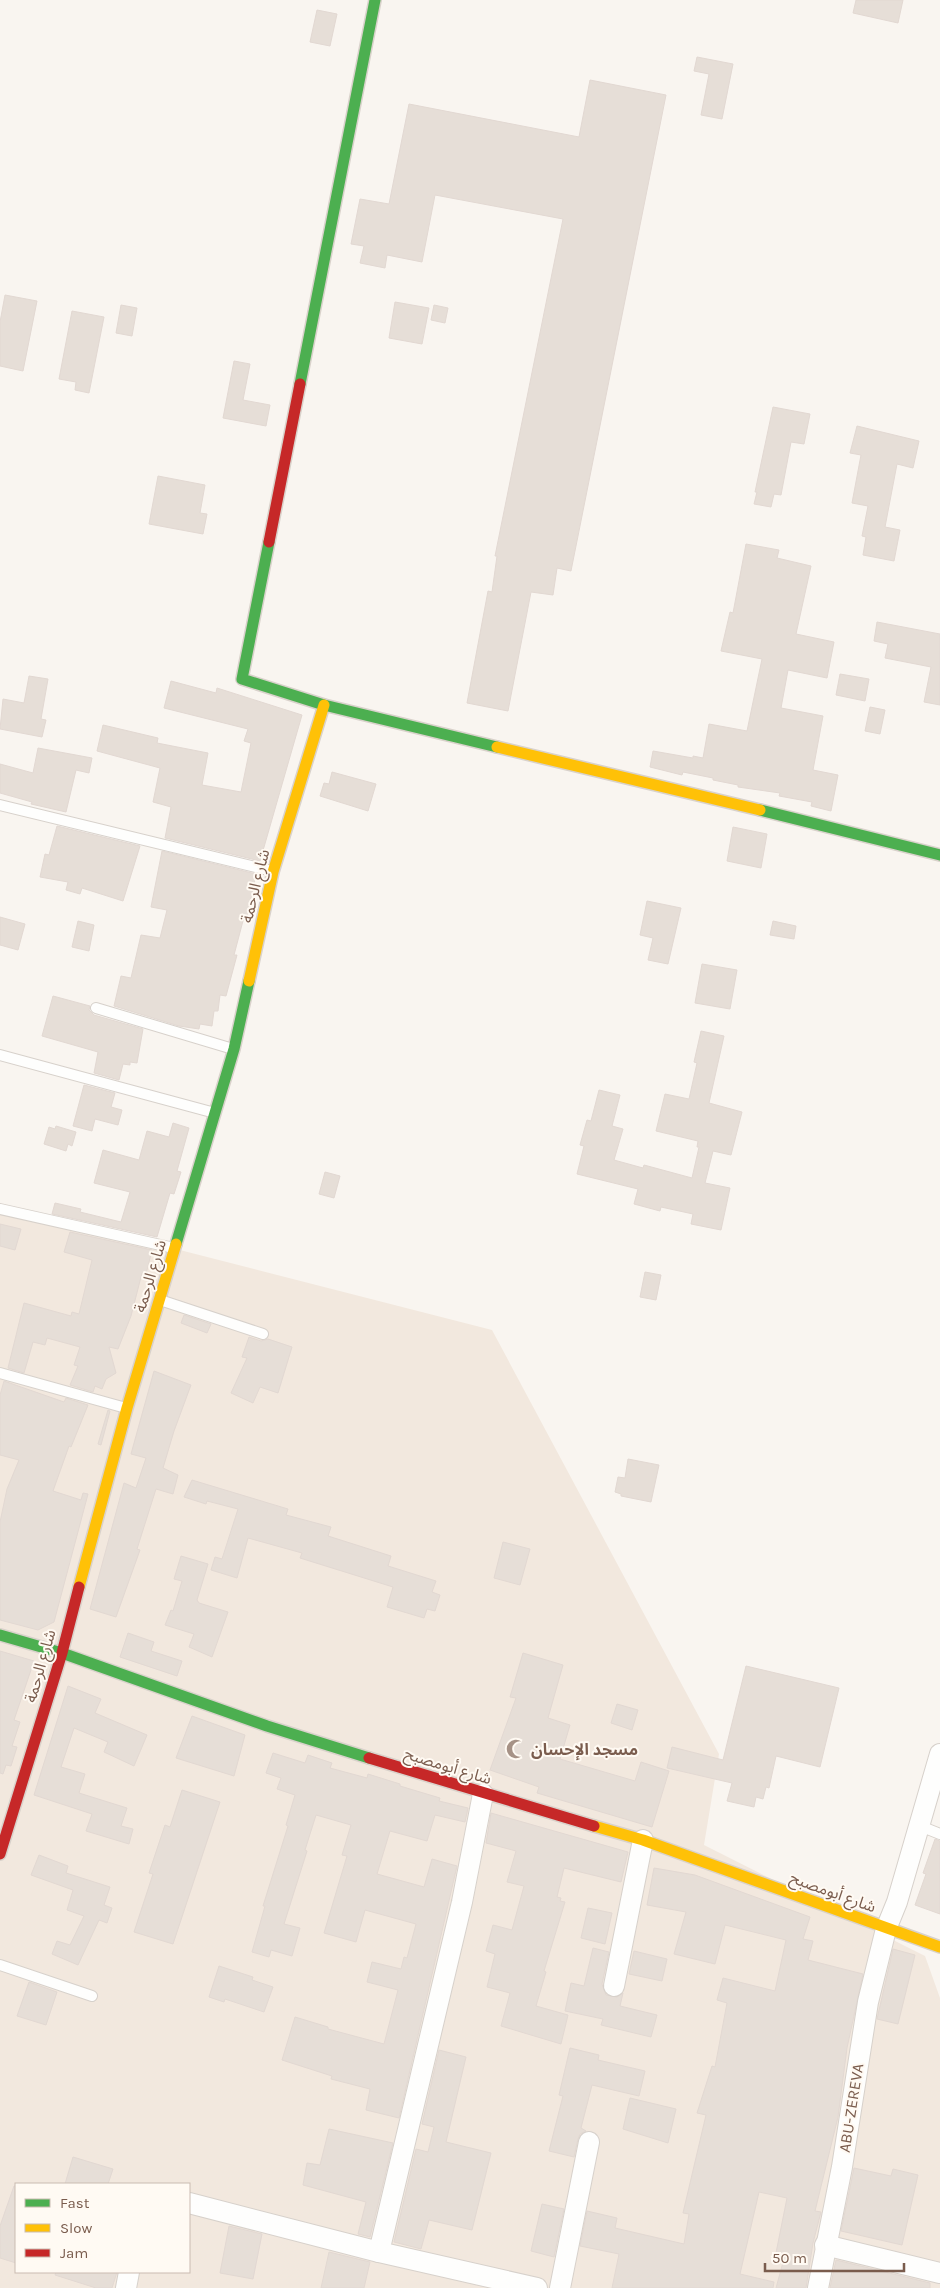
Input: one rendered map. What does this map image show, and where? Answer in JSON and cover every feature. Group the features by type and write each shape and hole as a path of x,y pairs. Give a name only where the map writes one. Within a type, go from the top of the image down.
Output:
{"street":[{"path":"375,0 242,679 324,706 766,811 940,855"},
{"name":"شارع الرحمة","path":"0,1854 62,1652 127,1408 234,1050 273,872 324,706"},
{"name":"شارع أبومصبح","path":"0,1635 62,1652 267,1726 483,1794 643,1840 940,1948"},
{"name":"ABU-ZEREVA","path":"818,2288 842,2167 868,2002 886,1929 897,1902 940,1754"},
{"path":"379,2252 462,1902 483,1794"},
{"path":"614,1986 643,1840"},
{"path":"560,2288 589,2142"},
{"path":"190,2203 379,2252 537,2288"},
{"path":"825,2245 940,2273"},
{"path":"126,2288 129,2273"}],"lane":[{"path":"0,804 273,872"},
{"path":"96,1008 234,1050"},
{"path":"0,1055 216,1113"},
{"path":"0,1209 44,1217 175,1248"},
{"path":"159,1300 262,1334"},
{"path":"0,1373 127,1408"},
{"path":"920,1826 940,1834"},
{"path":"0,1965 92,1996"}],"shaded area":[{"path":"0,1204 492,1330 719,1754 704,1845 925,1956 940,1998 940,2288 0,2288"}],"building":[{"path":"856,0 903,0 898,23 853,13"},
{"path":"317,10 337,14 330,46 310,42"},
{"path":"697,57 733,64 722,119 701,115 709,74 694,71"},
{"path":"590,80 666,95 571,571 557,568 553,595 531,592 508,711 467,703 488,591 492,592 497,556 495,556 563,219 435,195 422,262 387,255 385,268 360,263 364,246 351,244 360,199 389,204 409,104 579,137"},
{"path":"5,295 37,301 23,371 0,366 0,322"},
{"path":"395,302 429,308 422,344 389,338"},
{"path":"121,305 137,308 132,336 116,333"},
{"path":"434,305 448,308 445,323 431,320"},
{"path":"72,311 104,317 89,393 75,390 76,382 59,379"},
{"path":"234,361 250,364 243,400 270,405 266,426 223,418"},
{"path":"773,407 810,414 804,444 791,442 781,495 774,494 771,507 754,504"},
{"path":"857,426 919,441 913,468 897,464 885,527 900,530 894,561 863,555 866,537 862,536 868,506 852,503 861,455 850,453"},
{"path":"158,476 205,485 200,513 207,514 203,534 149,524"},
{"path":"746,544 779,550 777,558 811,566 796,634 834,642 827,678 788,670 781,708 823,716 813,770 838,775 831,811 811,806 812,802 779,796 780,793 738,787 738,785 713,780 713,778 683,772 682,775 650,767 653,751 703,758 709,724 747,731 762,659 721,651 730,612 733,613"},
{"path":"877,622 940,634 940,705 924,702 931,667 885,658 888,644 874,641"},
{"path":"840,674 869,679 865,701 836,695"},
{"path":"29,676 48,679 41,719 46,720 42,737 0,729 3,699 24,703"},
{"path":"171,681 216,693 217,688 302,715 260,861 165,838 171,807 153,802 160,768 97,751 103,725 158,738 157,743 208,753 202,785 241,792 251,743 244,741 248,729 164,708"},
{"path":"870,707 885,710 880,734 865,731"},
{"path":"38,748 92,758 89,773 76,770 66,812 31,804 32,802 0,793 0,764 33,773"},
{"path":"332,772 376,784 368,811 320,796 324,783 329,784"},
{"path":"57,826 140,846 123,901 82,888 80,894 66,890 68,882 40,877 45,854 49,855"},
{"path":"733,827 767,834 761,868 727,861"},
{"path":"162,851 256,874 247,918 244,917 234,955 237,955 226,996 220,995 218,1011 214,1011 212,1026 200,1024 199,1029 179,1026 114,1006 121,976 131,978 141,935 160,938 167,910 151,907"},
{"path":"647,901 681,908 668,964 648,960 653,938 640,935"},
{"path":"0,917 25,924 18,950 0,945"},
{"path":"78,921 94,925 89,951 72,947"},
{"path":"773,921 796,926 794,939 770,935"},
{"path":"702,964 737,970 730,1009 695,1003"},
{"path":"53,996 90,1006 89,1010 94,1015 143,1029 137,1063 123,1064 119,1080 94,1073 98,1052 42,1036"},
{"path":"701,1031 724,1036 709,1103 742,1112 731,1155 713,1151 705,1183 730,1188 721,1230 691,1224 693,1214 661,1207 660,1211 634,1204 638,1189 577,1174 584,1146 580,1145 587,1120 591,1121 599,1090 620,1095 612,1126 623,1129 614,1160 643,1168 644,1165 692,1178 699,1147 697,1147 698,1141 656,1131 665,1094 689,1099 697,1063 694,1062"},
{"path":"84,1085 115,1093 111,1107 122,1110 118,1125 95,1119 92,1131 73,1126"},
{"path":"173,1123 189,1128 177,1171 181,1172 174,1194 170,1193 157,1237 52,1214 55,1203 81,1209 80,1212 121,1222 130,1192 94,1183 103,1150 139,1160 147,1131 169,1137"},
{"path":"56,1126 76,1132 72,1146 68,1144 66,1151 44,1144 49,1127 55,1129"},
{"path":"325,1172 340,1176 334,1198 319,1194"},
{"path":"0,1224 21,1229 15,1250 0,1246"},
{"path":"70,1232 152,1250 146,1274 142,1273 131,1316 118,1349 109,1347 116,1373 106,1379 102,1389 95,1386 93,1392 70,1385 78,1366 74,1365 80,1347 47,1338 45,1345 33,1342 24,1373 8,1368 24,1303 71,1316 72,1312 79,1314 92,1260 64,1252"},
{"path":"645,1272 661,1275 656,1300 640,1297"},
{"path":"184,1315 211,1324 207,1333 181,1323"},
{"path":"249,1337 261,1341 268,1339 292,1347 278,1393 260,1387 253,1403 231,1393 247,1358 242,1357"},
{"path":"154,1371 191,1385 163,1468 178,1475 173,1494 156,1489 137,1549 140,1550 116,1617 90,1609 124,1483 136,1488 146,1458 131,1454"},
{"path":"4,1381 64,1402 66,1398 88,1405 71,1447 69,1446 53,1491 81,1500 83,1493 88,1494 54,1622 38,1630 0,1620 0,1522 7,1489 19,1460 0,1455 0,1395"},
{"path":"108,1410 110,1411 101,1445 98,1444"},
{"path":"628,1459 659,1465 651,1502 621,1496 621,1494 615,1492 618,1477 625,1478"},
{"path":"192,1480 288,1509 286,1515 331,1527 328,1536 391,1556 388,1566 436,1581 432,1592 440,1595 435,1611 427,1609 424,1618 387,1607 393,1587 300,1558 302,1553 248,1538 237,1578 211,1570 215,1557 222,1559 238,1509 207,1501 206,1504 184,1497"},
{"path":"503,1542 530,1549 520,1585 494,1578"},
{"path":"181,1556 208,1564 197,1600 199,1603 228,1612 212,1657 189,1647 194,1634 165,1625 171,1610 173,1611 182,1581 174,1579"},
{"path":"128,1633 154,1642 151,1651 182,1661 177,1676 120,1657"},
{"path":"0,1651 34,1661 14,1720 20,1722 12,1746 17,1747 11,1766 6,1765 3,1774 0,1773"},
{"path":"523,1653 563,1665 548,1718 570,1725 560,1759 635,1781 641,1762 669,1771 652,1827 537,1793 539,1787 490,1770 516,1698 510,1697"},
{"path":"746,1666 839,1688 820,1767 776,1756 769,1788 766,1787 763,1799 756,1797 754,1807 727,1801 732,1783 667,1768 672,1747 723,1760"},
{"path":"68,1686 101,1699 95,1713 147,1735 134,1766 104,1752 108,1742 74,1728 61,1767 85,1774 79,1793 127,1808 121,1826 133,1829 129,1844 86,1831 92,1814 34,1795"},
{"path":"617,1704 638,1710 632,1730 611,1723"},
{"path":"192,1716 245,1735 234,1776 176,1758"},
{"path":"273,1753 305,1763 308,1755 332,1763 330,1768 367,1778 368,1774 440,1798 439,1801 468,1808 465,1822 435,1815 427,1841 390,1831 377,1874 424,1887 432,1859 457,1866 399,2118 366,2110 370,2089 331,2079 332,2076 282,2060 295,2017 328,2027 328,2029 384,2044 398,1990 367,1982 372,1962 401,1969 404,1957 407,1958 416,1924 365,1910 356,1942 324,1933 347,1856 342,1855 351,1825 316,1815 305,1850 307,1851 284,1924 300,1928 292,1956 271,1950 269,1957 252,1952 265,1906 263,1906 288,1826 286,1825 295,1795 277,1789 281,1778 266,1773"},
{"path":"182,1790 220,1802 173,1944 134,1932 153,1874 149,1873 165,1825 170,1827"},
{"path":"491,1813 628,1852 621,1882 564,1868 557,1897 561,1898 560,1901 565,1902 544,1971 546,1972 536,2006 568,2015 561,2044 501,2026 510,1993 487,1987 495,1954 486,1951 493,1925 512,1930 524,1886 507,1882 516,1851 486,1843"},
{"path":"935,1839 940,1841 940,1914 915,1905 926,1874 923,1873"},
{"path":"39,1855 68,1866 66,1873 110,1887 104,1905 112,1908 107,1923 99,1920 78,1965 52,1954 57,1941 70,1945 84,1916 67,1910 73,1890 31,1875"},
{"path":"654,1868 695,1875 810,1917 803,1939 813,1941 808,1960 863,1974 847,2048 838,2117 815,2211 821,2212 813,2243 806,2288 776,2288 785,2255 776,2253 787,2198 759,2192 740,2274 774,2282 773,2288 612,2288 619,2254 580,2246 587,2211 617,2218 615,2228 684,2244 689,2214 683,2213 706,2115 697,2113 712,2066 715,2067 727,2003 717,2000 723,1978 775,1991 786,1940 725,1925 715,1964 674,1954 686,1912 647,1905"},
{"path":"588,1908 612,1913 605,1944 581,1938"},
{"path":"593,1948 609,1952 602,1984 606,1995 617,1997 623,1993 620,2006 657,2015 651,2037 601,2025 603,2019 565,2011 571,1983 584,1986"},
{"path":"893,1949 915,1955 898,2024 877,2019"},
{"path":"634,1951 667,1959 662,1981 629,1974"},
{"path":"219,1966 253,1977 252,1980 273,1987 264,2012 225,1999 224,2002 209,1997"},
{"path":"29,1982 57,1992 46,2025 17,2016"},
{"path":"570,2048 599,2055 598,2060 645,2071 639,2096 592,2085 581,2128 586,2131 580,2134 574,2157 549,2151 563,2096 559,2095"},
{"path":"439,2050 466,2057 446,2142 491,2153 472,2230 429,2220 421,2249 394,2242 416,2149 428,2152 434,2127 422,2124"},
{"path":"630,2098 676,2109 668,2143 623,2129"},
{"path":"329,2129 393,2143 370,2237 358,2234 366,2202 303,2185 307,2163 320,2165"},
{"path":"73,2157 113,2169 108,2183 65,2183"},
{"path":"854,2168 891,2176 893,2169 918,2175 902,2245 841,2231"},
{"path":"15,2186 15,2263 0,2258 0,2226"},
{"path":"542,2204 564,2209 554,2257 531,2251"},
{"path":"229,2226 262,2234 253,2279 220,2273"},
{"path":"329,2252 370,2262 364,2288 321,2288"},
{"path":"836,2260 930,2283 930,2288 830,2288"},
{"path":"56,2273 117,2273 112,2288 96,2288 55,2275"}],"traffic: fast":[{"path":"300,384 375,0"},
{"path":"269,542 242,679 324,705 497,747"},
{"path":"760,810 940,855"},
{"path":"176,1244 234,1049 249,981"},
{"path":"0,1635 62,1653 267,1726 369,1758"}],"traffic: slow":[{"path":"249,981 273,872 324,705"},
{"path":"497,747 760,810"},
{"path":"79,1587 127,1408 176,1244"},
{"path":"594,1826 643,1840 940,1947"}],"traffic: jam":[{"path":"269,542 300,384"},
{"path":"0,1854 62,1653 79,1587"},
{"path":"369,1758 594,1826"}],"place":[{"name":"مسجد الإحسان","path":"516,1749"}]}
